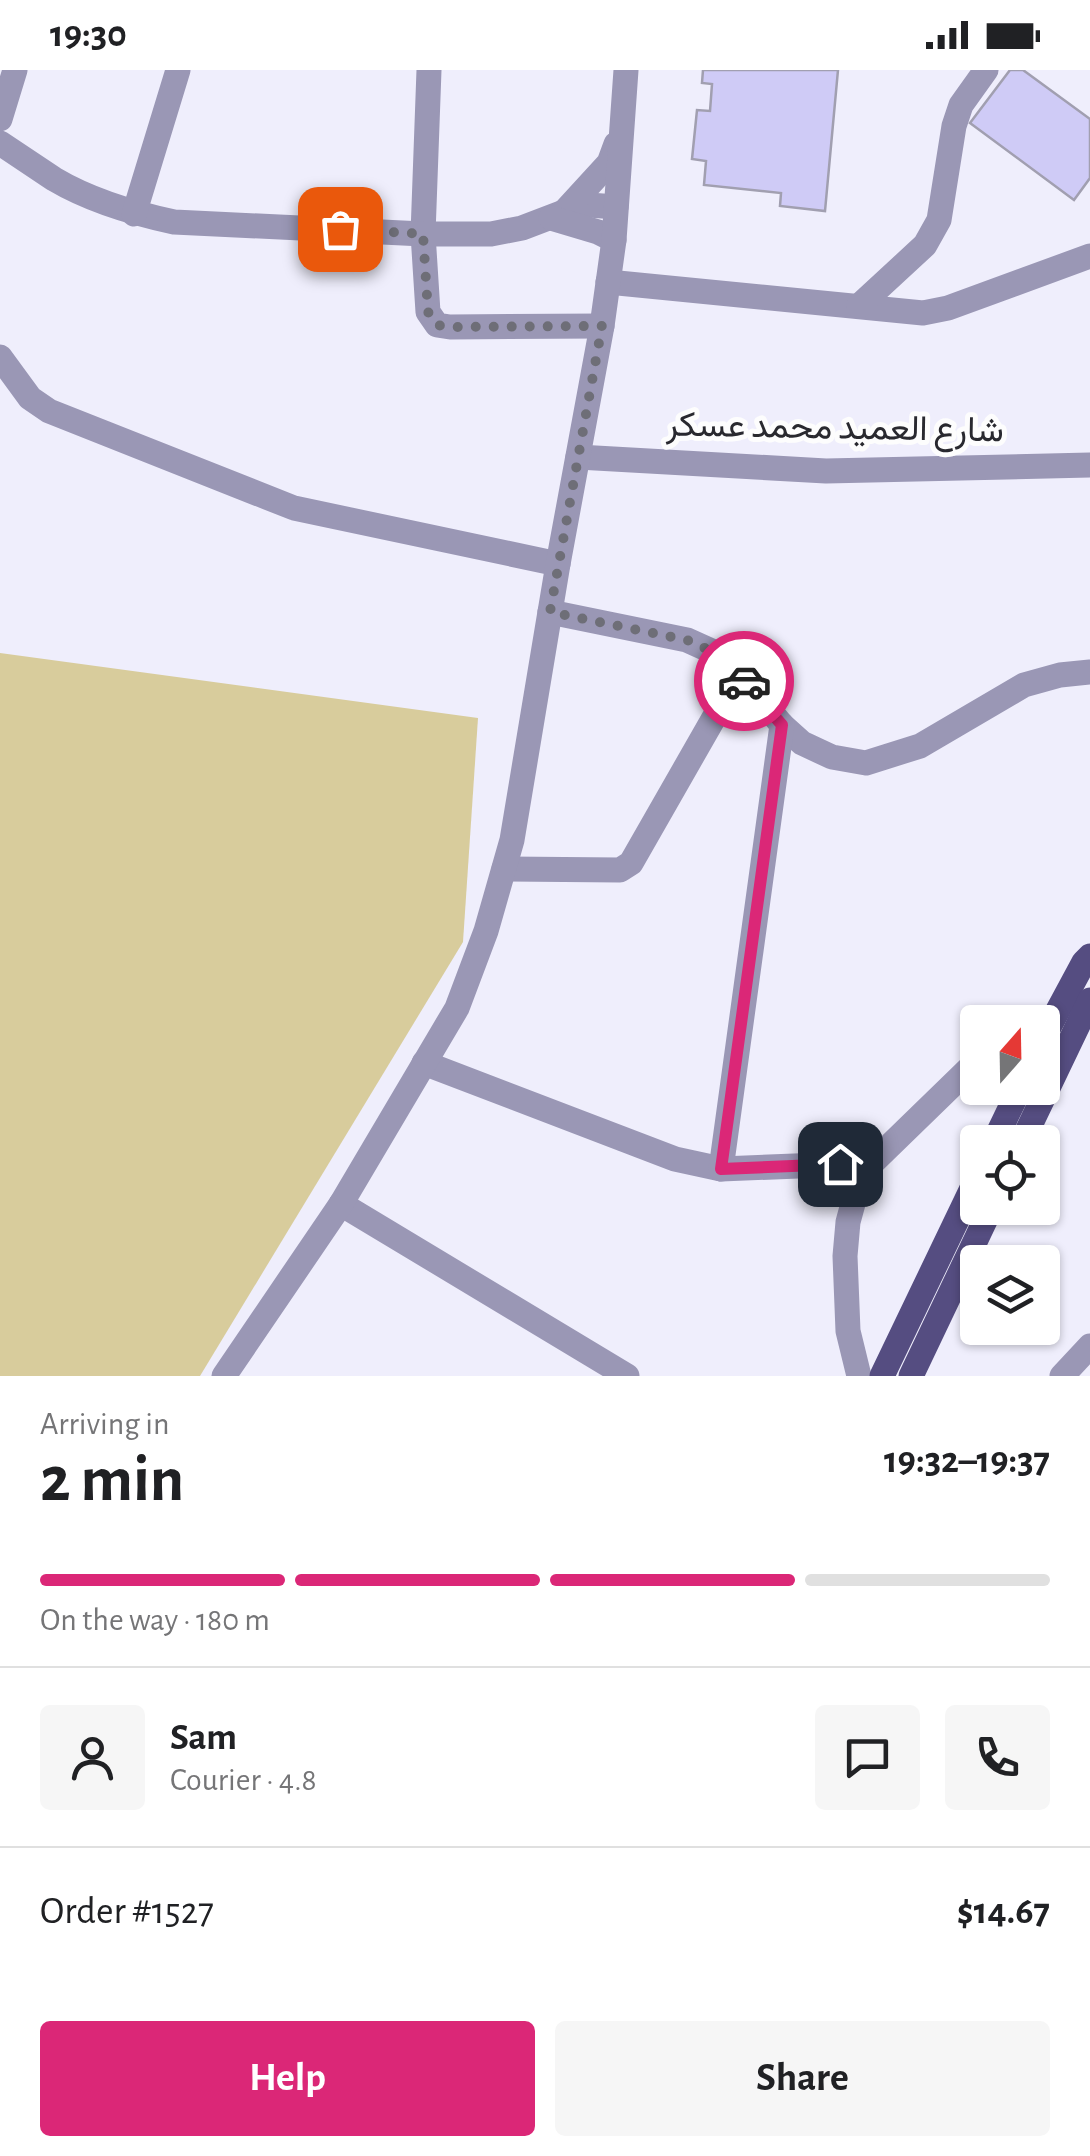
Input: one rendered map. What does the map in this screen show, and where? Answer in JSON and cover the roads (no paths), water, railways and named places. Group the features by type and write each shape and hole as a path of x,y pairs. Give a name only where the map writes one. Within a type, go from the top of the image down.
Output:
{"main road":[{"path":"1060,1013 1090,956"},
{"path":"1060,1024 1090,1000"},
{"path":"882,1376 960,1214"},
{"path":"910,1376 983,1225"}],"street":[{"path":"0,120 16,70"},
{"path":"134,214 178,70"},
{"path":"429,70 423,234 428,312 437,325 450,327 602,326"},
{"path":"224,1376 341,1204 457,1008 486,931 512,840 602,326 614,240 626,70"},
{"path":"859,306 932,234 939,220 958,116 986,70"},
{"path":"557,216 609,163 622,130"},
{"path":"0,143 56,180 94,199 134,214 174,222 491,234 522,228 589,205 616,207"},
{"path":"557,216 614,240"},
{"path":"608,282 924,313 948,308 1090,256"},
{"path":"0,357 30,398 49,411 294,508 558,564"},
{"name":"شارع العميد محمد عسكر","path":"578,456 826,471 1090,465"},
{"path":"550,612 687,640 718,654 802,743 832,757 866,763 920,746 1024,685 1090,672"},
{"path":"504,869 620,870 631,862 739,674"},
{"path":"721,1169 782,725"},
{"path":"424,1063 661,1154 721,1169 872,1163"},
{"path":"860,1376 848,1331 845,1256 848,1222 857,1189 872,1163 960,1077"},
{"path":"341,1204 627,1376"},
{"path":"1062,1376 1090,1346"}]}
